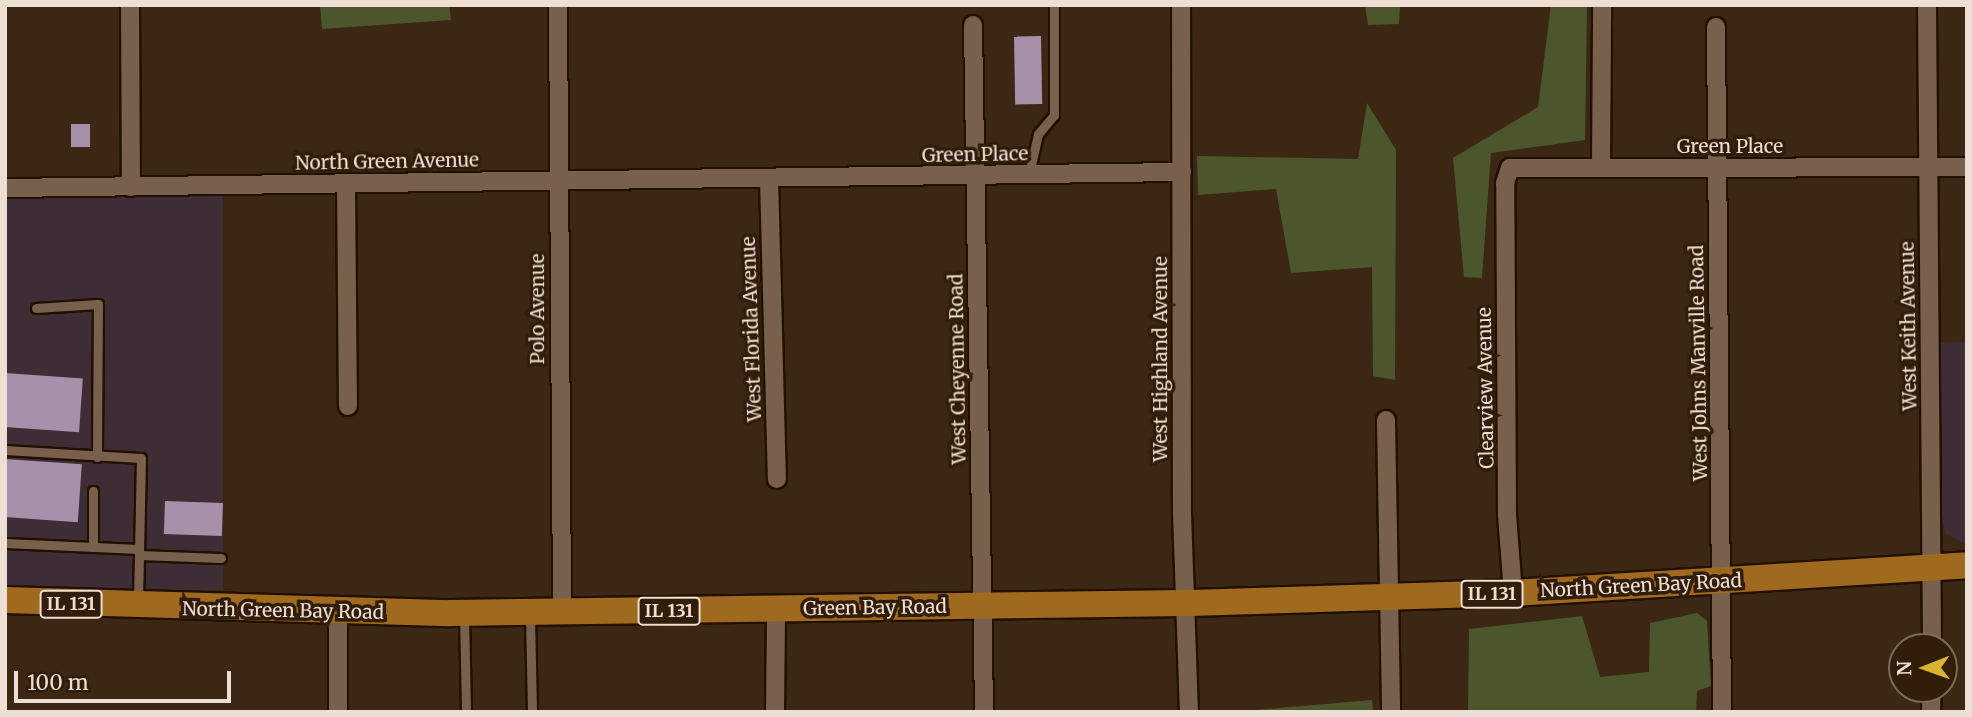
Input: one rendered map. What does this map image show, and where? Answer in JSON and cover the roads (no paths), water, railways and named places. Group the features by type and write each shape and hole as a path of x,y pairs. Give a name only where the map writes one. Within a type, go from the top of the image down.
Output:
{"main road":[{"name":"North Green Bay Road","path":"1188,603 1513,593 1967,565"},
{"name":"North Green Bay Road","path":"5,600 138,607 338,612 562,613"},
{"name":"Green Bay Road","path":"562,613 1188,603"}],"street":[{"path":"130,5 131,187"},
{"name":"Polo Avenue","path":"558,5 562,613"},
{"name":"West Highland Avenue","path":"1181,5 1182,513 1188,603 1189,712"},
{"path":"1601,167 1602,5"},
{"name":"West Keith Avenue","path":"1927,5 1932,633"},
{"name":"West Cheyenne Road","path":"973,25 984,712"},
{"name":"West Johns Manville Road","path":"1716,27 1722,705"},
{"name":"Green Place","path":"1505,183 1510,168 1967,167"},
{"name":"Green Place","path":"769,178 1182,172"},
{"name":"North Green Avenue","path":"5,188 769,178"},
{"name":"West Florida Avenue","path":"769,178 777,479"},
{"path":"346,183 348,406"},
{"name":"Clearview Avenue","path":"1505,183 1507,515 1513,593"},
{"path":"1386,420 1391,712"},
{"path":"775,712 776,609"},
{"path":"338,612 338,712"}],"lane":[{"path":"1029,174 1038,134 1054,115 1054,5"},
{"path":"36,308 98,304 97,457"},
{"path":"5,450 141,458 138,607"},
{"path":"93,491 93,547"},
{"path":"5,542 222,558"},
{"path":"464,613 466,712"},
{"path":"530,613 532,712"}]}
